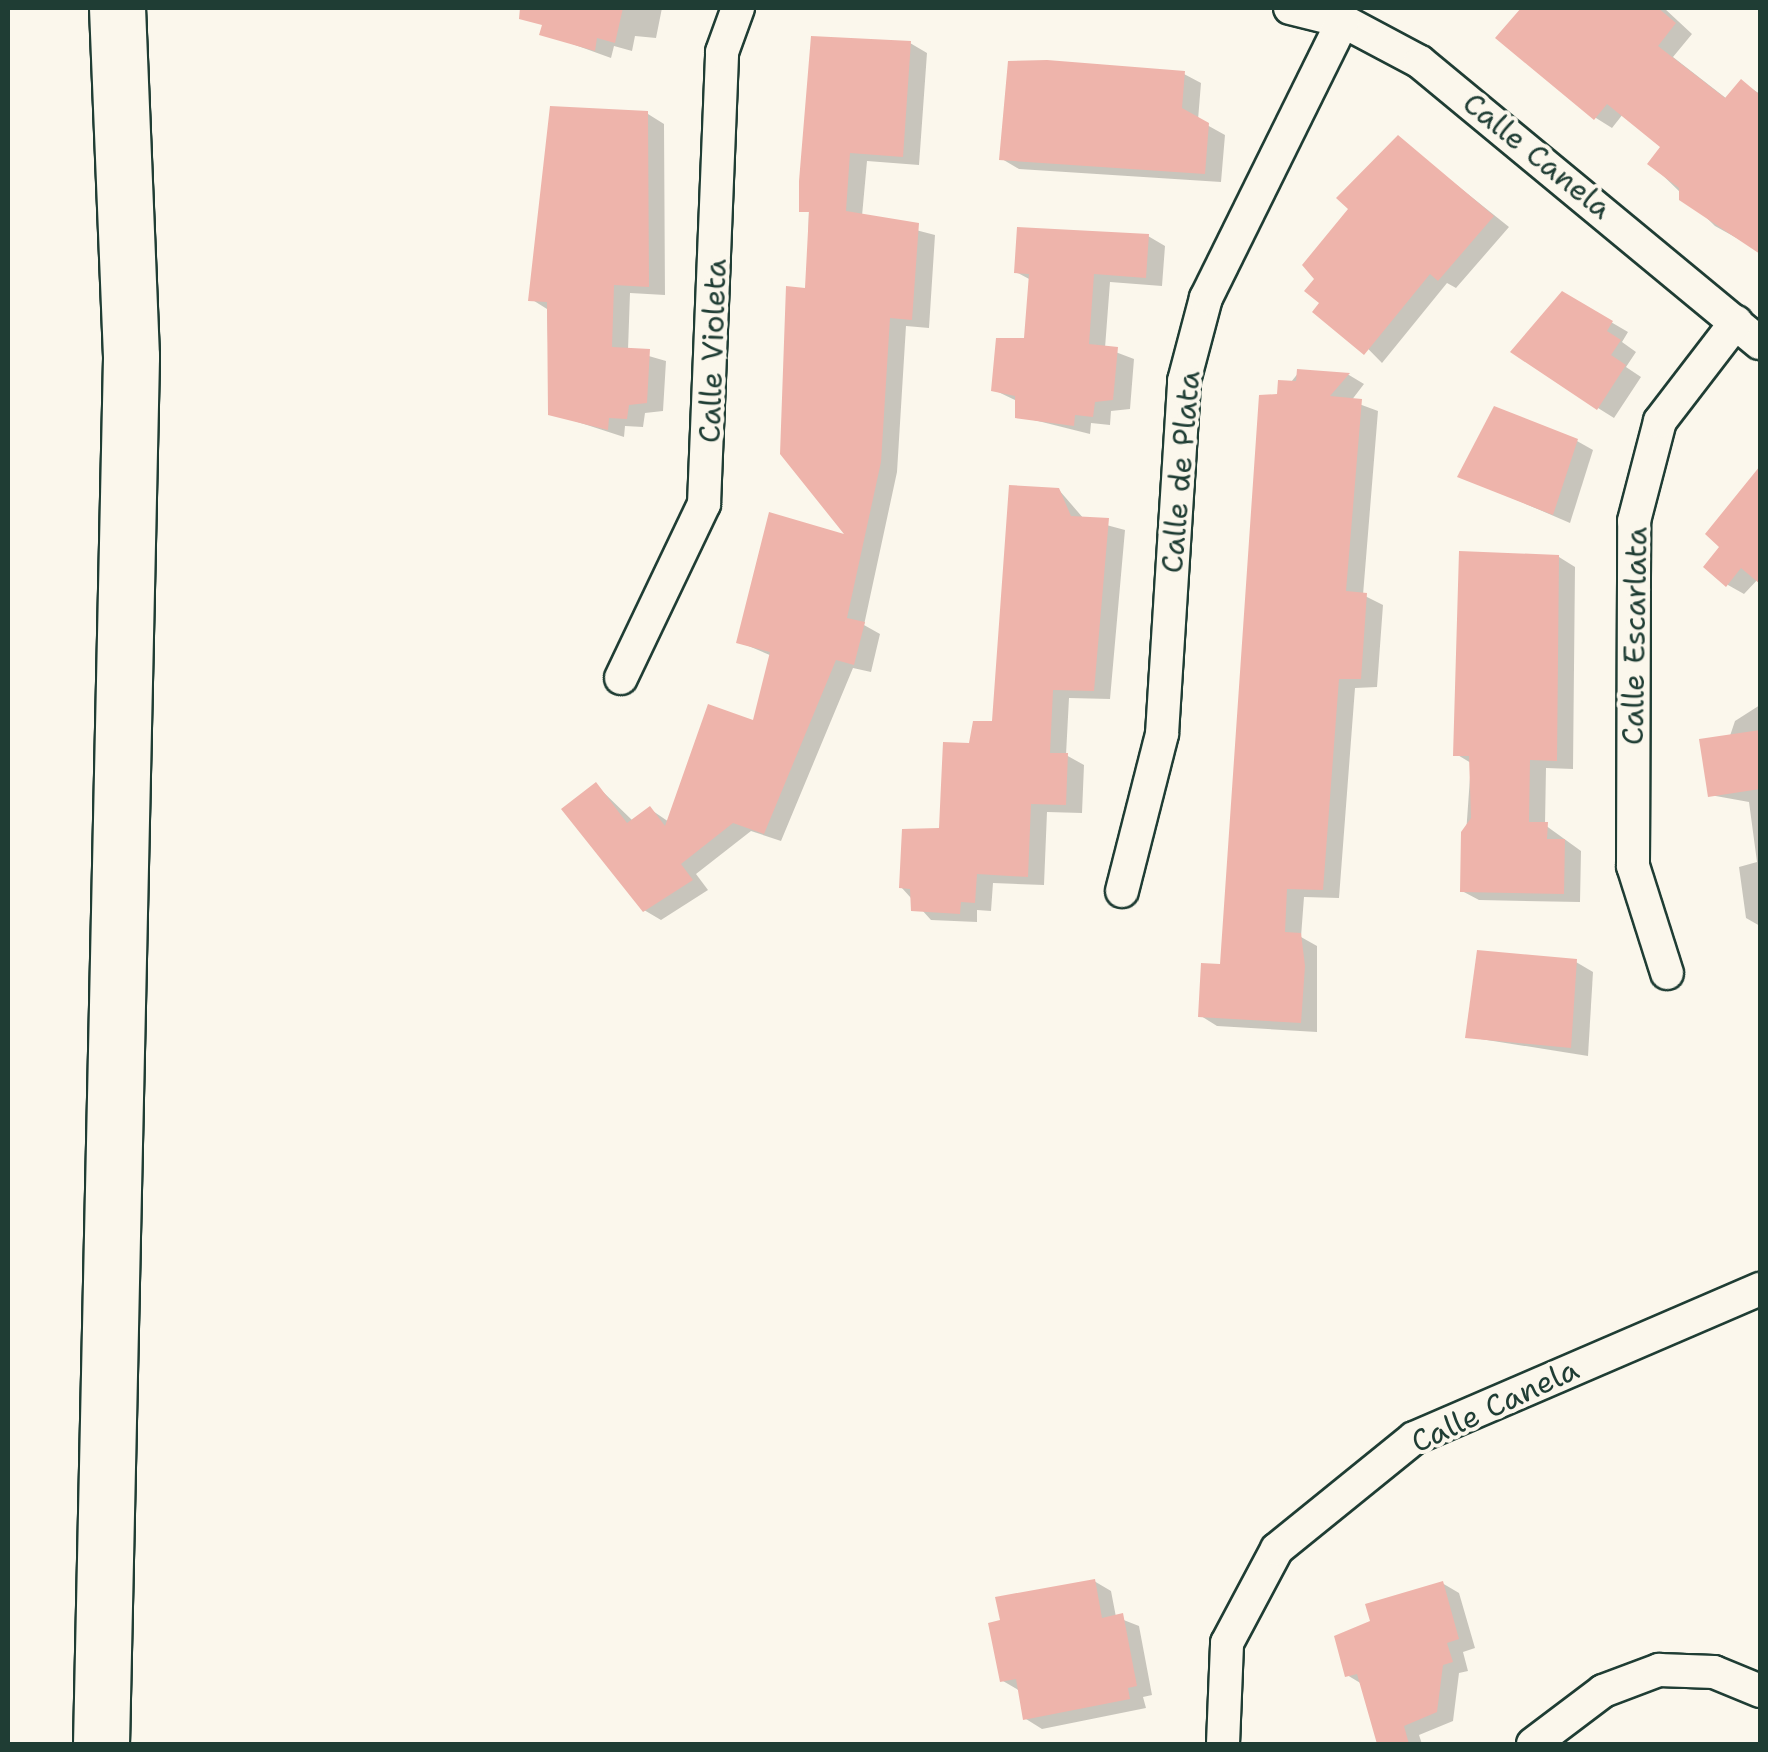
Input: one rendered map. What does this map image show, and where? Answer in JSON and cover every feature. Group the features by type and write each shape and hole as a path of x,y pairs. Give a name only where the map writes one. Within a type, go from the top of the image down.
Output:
{"highway":[{"path":"101,1744 131,356 120,22"}],"street":[{"name":"Calle Violeta","path":"621,678 704,504 722,52 738,8"},
{"name":"Calle Canela","path":"1290,8 1343,21 1435,74 1748,333"},
{"name":"Calle de Plata","path":"1122,891 1162,734 1184,381 1206,298 1343,21"},
{"name":"Calle Escarlata","path":"1668,973 1633,866 1634,521 1660,421 1748,333"},
{"name":"Calle Canela","path":"1223,1744 1227,1643 1277,1550 1414,1438 1760,1289"},
{"path":"1533,1744 1603,1691 1659,1670 1714,1672 1760,1690"}],"building":[{"path":"520,8 623,8 615,43 597,38 595,51 539,35 542,25 519,19"},
{"path":"1521,8 1658,8 1676,23 1658,46 1725,98 1741,79 1760,95 1760,254 1679,200 1679,188 1647,164 1660,147 1607,104 1594,120 1495,38"},
{"path":"811,36 911,41 903,157 850,153 846,211 919,223 912,320 890,318 881,462 847,618 865,622 854,665 836,660 764,834 733,823 681,864 693,880 643,912 561,809 596,782 627,823 650,806 665,826 708,704 753,720 770,652 736,643 769,512 844,534 780,454 786,286 805,288 809,212 799,212 799,181"},
{"path":"1047,60 1185,71 1182,108 1209,123 1205,174 999,160 1008,61"},
{"path":"550,106 648,111 649,287 614,285 612,347 650,349 647,403 629,405 627,419 609,418 608,430 548,415 547,302 528,301"},
{"path":"1398,135 1494,216 1438,281 1430,274 1364,355 1312,312 1319,303 1304,291 1314,279 1302,265 1348,209 1336,198"},
{"path":"1017,227 1149,234 1146,278 1094,274 1089,344 1118,347 1113,400 1095,402 1093,417 1075,415 1074,426 1015,418 1015,396 991,391 996,338 1024,338 1029,274 1014,273"},
{"path":"1562,291 1613,321 1607,331 1621,340 1611,355 1626,365 1597,410 1510,352"},
{"path":"1297,369 1350,373 1330,396 1362,399 1346,591 1367,593 1361,679 1339,679 1323,890 1287,889 1285,932 1301,933 1305,966 1301,1023 1198,1017 1201,963 1220,964 1259,395 1277,394 1278,380 1296,381"},
{"path":"1494,406 1578,439 1553,515 1457,477"},
{"path":"1760,466 1760,584 1741,568 1726,587 1703,567 1719,547 1705,534"},
{"path":"1009,485 1059,488 1071,516 1109,518 1094,691 1053,690 1050,753 1068,753 1066,805 1031,804 1028,877 977,874 975,903 961,902 960,914 911,911 910,889 899,888 902,829 939,828 943,742 969,743 973,721 992,721"},
{"path":"1459,551 1559,555 1557,761 1530,760 1529,822 1548,822 1547,839 1565,839 1564,894 1460,892 1461,832 1471,818 1469,756 1453,756"},
{"path":"1760,730 1760,789 1708,797 1699,739"},
{"path":"1477,950 1577,959 1571,1048 1465,1038"},
{"path":"1095,1579 1102,1618 1123,1613 1137,1686 1128,1688 1130,1699 1023,1720 1016,1679 1000,1682 988,1623 1000,1620 995,1597"},
{"path":"1443,1581 1459,1639 1447,1643 1453,1662 1443,1665 1437,1712 1404,1726 1409,1744 1377,1744 1357,1674 1345,1677 1334,1636 1370,1621 1365,1604"}]}
